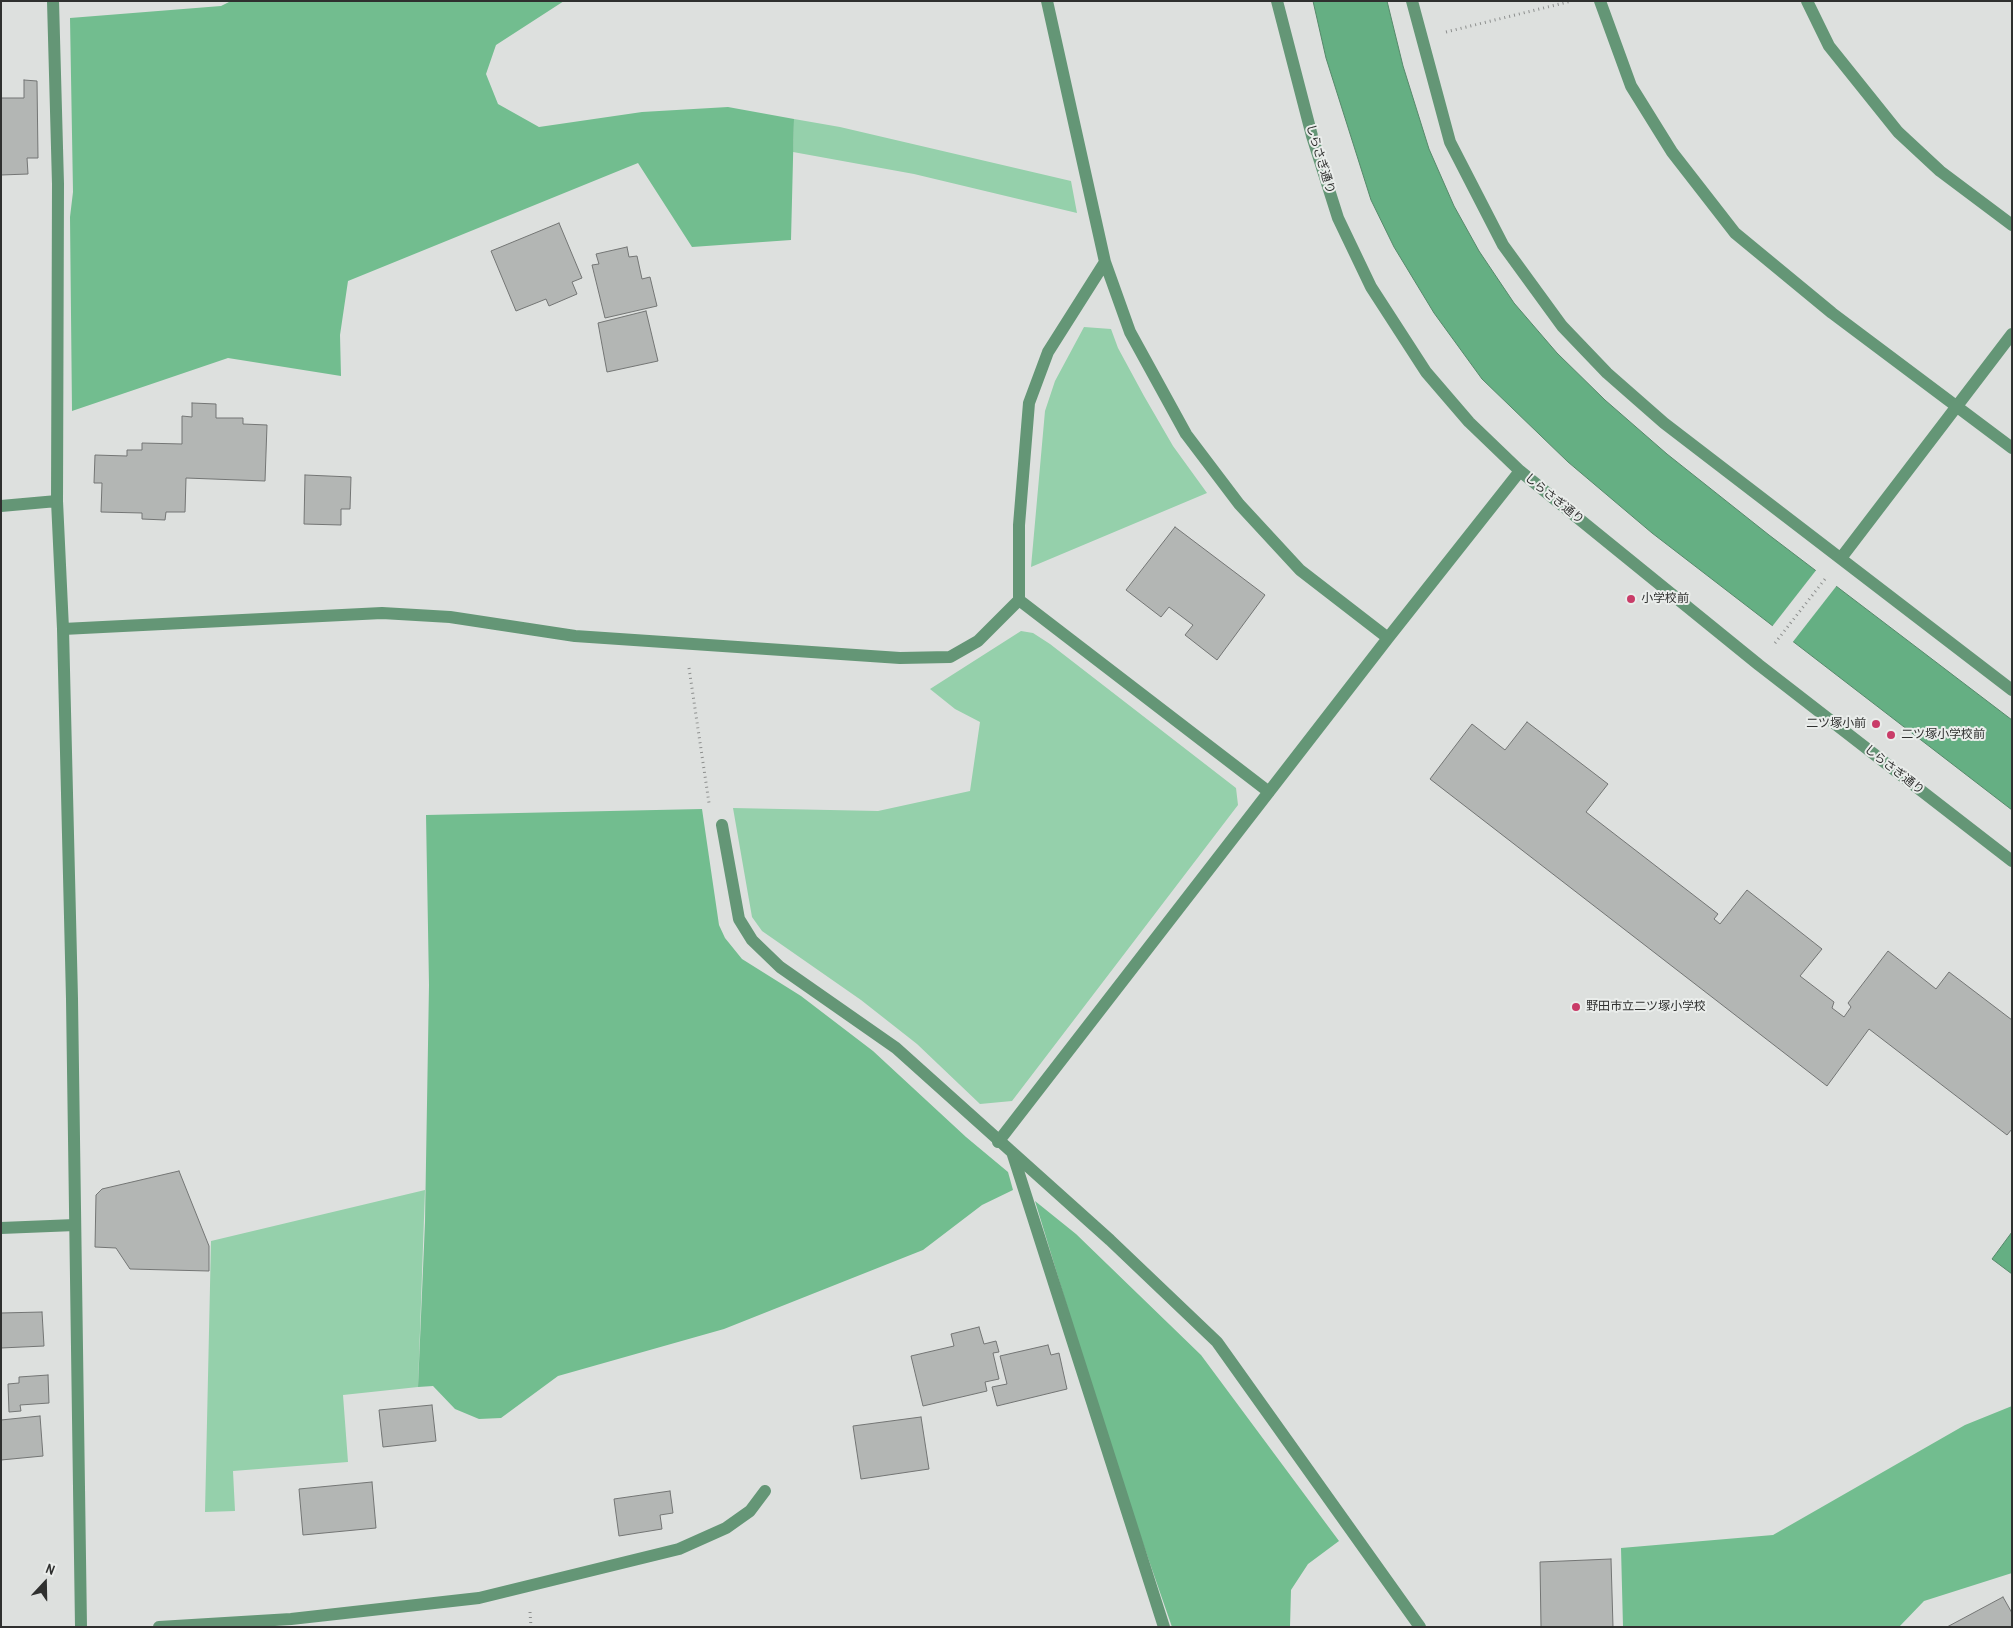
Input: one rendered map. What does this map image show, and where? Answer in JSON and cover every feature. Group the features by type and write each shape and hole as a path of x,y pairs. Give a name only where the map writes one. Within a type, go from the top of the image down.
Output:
{"street":[{"path":"53,1 58,184 57,501 63,629 81,1627"},
{"name":"しらさぎ通り","path":"1277,1 1312,136 1338,218 1371,287 1426,372 1469,422 1520,471 1759,665 2012,861"},
{"path":"1412,1 1450,142 1503,245 1562,326 1607,373 1664,423 2012,690"},
{"path":"1600,1 1631,86 1672,152 1735,232 1832,313 1956,404 2012,448"},
{"path":"1807,1 1829,46 1898,132 1940,171 2012,225"},
{"path":"1051,2 1105,262 1130,332 1192,442 1239,504 1300,570 1388,638"},
{"path":"63,629 382,613 450,617 575,636 900,658 950,657 978,641 1019,600 1019,525 1029,403 1048,352 1105,262"},
{"path":"1841,558 1956,404 2012,334"},
{"path":"998,1142 1388,638 1520,471"},
{"path":"1,506 57,501"},
{"path":"1019,600 1270,792"},
{"path":"722,825 739,918 752,940 780,966 896,1048 998,1142 1110,1240 1217,1342 1420,1627"},
{"path":"1013,1155 1164,1627"},
{"path":"1,1228 75,1225"},
{"path":"159,1627 291,1618 479,1598 679,1550 726,1528 750,1511 765,1491"}],"path":[{"path":"1438,34 1572,1"},
{"path":"1775,643 1830,574"},
{"path":"686,643 710,810 722,825"}],"shaded area":[{"path":"231,1 564,1 496,45 486,74 498,104 539,127 642,112 728,107 794,119 791,240 692,247 638,163 348,281 340,335 341,376 228,358 72,411 70,217 73,192 70,18 221,6"},
{"path":"1313,1 1387,1 1403,66 1429,149 1454,206 1479,251 1514,303 1557,353 1605,400 1667,454 1769,535 2012,720 2012,810 1652,533 1568,462 1482,379 1434,313 1394,247 1371,200 1326,58"},
{"path":"794,119 840,127 1071,181 1077,213 914,174 793,152"},
{"path":"1084,327 1111,329 1118,348 1173,446 1207,493 1031,567 1045,411 1055,381"},
{"path":"1021,631 1033,633 1050,644 1236,788 1238,805 1012,1101 980,1104 917,1044 861,1000 762,931 752,917 733,808 878,811 970,791 980,722 955,709 930,689"},
{"path":"702,809 719,925 725,938 742,959 801,996 873,1051 966,1137 1008,1172 1013,1190 982,1205 923,1250 724,1329 558,1376 501,1418 479,1419 455,1409 433,1386 418,1387 425,1222 429,985 426,815"},
{"path":"425,1190 418,1387 343,1395 348,1462 233,1471 235,1511 205,1512 211,1241"},
{"path":"1035,1201 1076,1234 1201,1355 1339,1541 1308,1564 1291,1590 1290,1627 1172,1627 1111,1451"},
{"path":"2012,1232 2012,1274 1992,1259"},
{"path":"2012,1406 2012,1573 1924,1601 1899,1627 1623,1627 1621,1548 1773,1535 1965,1425"}],"pier":[{"path":"1817,569 1838,584 1792,643 1771,628"}],"building":[{"path":"24,80 37,81 38,158 27,158 28,174 1,175 1,98 24,98"},
{"path":"559,223 582,278 572,282 577,294 549,306 546,299 516,311 491,251"},
{"path":"627,247 629,257 637,256 642,279 650,277 657,306 605,318 592,265 599,264 596,254"},
{"path":"646,311 658,361 607,372 598,323"},
{"path":"192,403 216,404 216,418 243,418 243,424 267,425 265,481 186,478 185,512 166,512 165,520 142,519 142,513 101,512 102,483 94,483 95,455 127,456 127,450 142,450 142,443 182,444 182,416 192,417"},
{"path":"305,475 351,477 350,509 341,509 341,525 304,524"},
{"path":"1175,527 1265,595 1217,660 1185,635 1193,625 1169,607 1161,617 1126,590"},
{"path":"1527,722 1608,784 1586,812 1718,914 1714,919 1720,924 1747,890 1822,949 1800,976 1834,1002 1832,1008 1844,1017 1851,1007 1848,1003 1888,951 1936,989 1949,972 2012,1020 2012,1129 2007,1135 1869,1029 1827,1086 1430,779 1472,724 1505,750"},
{"path":"179,1171 209,1246 209,1271 130,1269 116,1248 95,1247 96,1195 102,1189"},
{"path":"42,1312 44,1346 1,1348 1,1313"},
{"path":"979,1327 984,1344 996,1341 999,1352 993,1353 999,1379 985,1382 987,1391 923,1406 911,1356 954,1346 951,1334"},
{"path":"1048,1345 1051,1355 1059,1353 1067,1389 997,1406 992,1387 1007,1384 1000,1356"},
{"path":"48,1375 49,1403 20,1405 21,1411 9,1412 8,1384 19,1383 19,1377"},
{"path":"432,1405 436,1441 383,1447 379,1410"},
{"path":"40,1416 43,1456 1,1460 1,1420"},
{"path":"921,1417 929,1469 861,1479 853,1426"},
{"path":"372,1482 376,1528 303,1535 299,1489"},
{"path":"670,1491 673,1513 660,1515 662,1529 619,1536 614,1499"},
{"path":"1611,1559 1613,1627 1541,1627 1540,1562"},
{"path":"2003,1597 2012,1613 2012,1627 1947,1627"}],"place":[{"name":"小学校前","path":"1631,599"},
{"name":"二ツ塚小前","path":"1876,724"},
{"name":"二ツ塚小学校前","path":"1891,735"},
{"name":"野田市立二ツ塚小学校","path":"1576,1007"}]}
